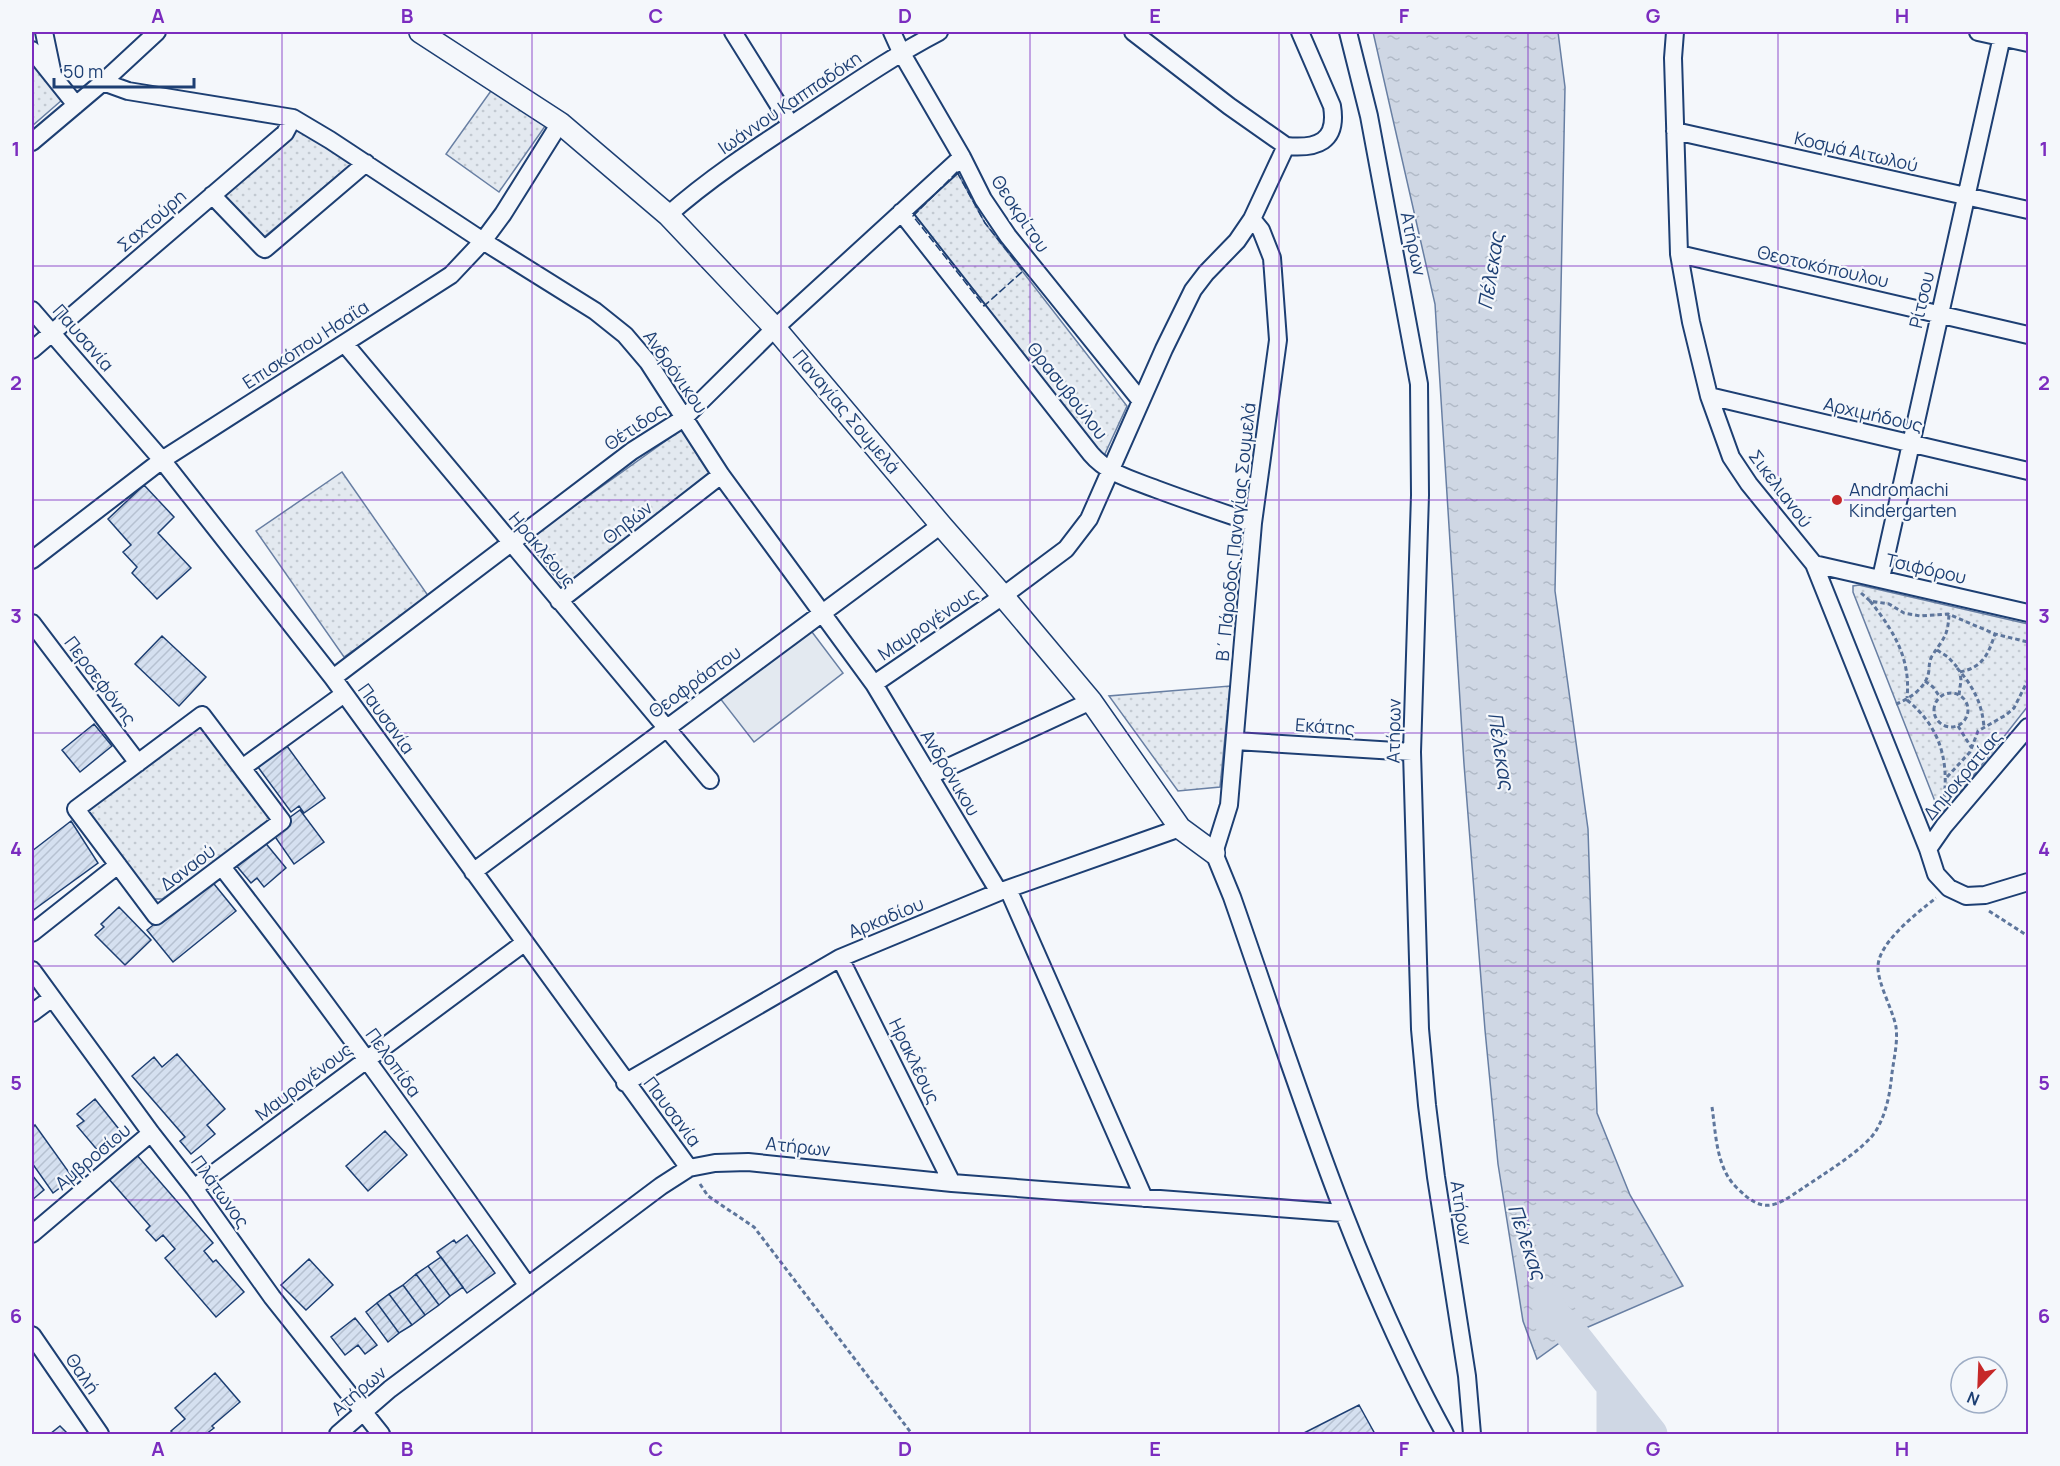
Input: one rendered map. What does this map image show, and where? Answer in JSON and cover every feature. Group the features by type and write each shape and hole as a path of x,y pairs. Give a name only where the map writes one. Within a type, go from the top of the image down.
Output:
{"street":[{"path":"44,32 53,78"},
{"path":"32,142 103,82 157,32"},
{"name":"Παναγίας Σουμελά","path":"420,32 561,123 668,215 775,328 1091,701 1180,828 1214,853"},
{"path":"733,32 791,124"},
{"name":"Θεοκρίτου","path":"892,32 983,199 1023,257 1141,401"},
{"name":"Ιωάννου Καππαδόκη","path":"668,215 704,184 791,124 901,52 939,32"},
{"path":"1133,32 1229,106 1286,146 1308,147 1320,144 1328,136 1334,118 1332,106 1300,32"},
{"name":"Ατήρων","path":"1348,32 1369,116 1419,384 1420,495 1412,752 1420,1029 1427,1105 1443,1227 1467,1376 1472,1434"},
{"name":"Σικελιανού","path":"1675,32 1673,58 1679,254 1691,322 1709,396 1731,457 1749,484 1814,564 1936,874 1949,888"},
{"path":"1978,32 2002,34 2028,43"},
{"name":"Ρίτσου","path":"1881,578 2002,34"},
{"path":"32,50 76,105"},
{"name":"Ανδρόνικου","path":"103,82 128,91 293,118 595,311 625,335 648,362 721,475 874,684 929,776 1004,891 1144,1198"},
{"name":"Σαχτούρη","path":"32,350 285,133 293,118"},
{"name":"Επισκόπου Ησαΐα","path":"32,560 162,460 451,275 483,241 503,214 561,123"},
{"name":"Κοσμά Αιτωλού","path":"1675,131 2028,210"},
{"name":"Μαυρογένους","path":"874,684 1003,596 1066,549 1089,519 1164,349 1193,290 1237,241 1252,219 1286,146"},
{"name":"Θέτιδος","path":"333,678 632,451 684,418 775,328 962,157"},
{"path":"212,195 266,249 366,163"},
{"name":"Θρασυβούλου","path":"901,212 1091,454 1110,470 1194,504 1253,523"},
{"name":"Β΄ Πάροδος Παναγίας Σουμελά","path":"1214,853 1229,806 1253,523 1278,340 1272,258 1261,230 1252,219"},
{"name":"Θεοτοκόπουλου","path":"1679,254 2028,335"},
{"name":"Παυσανία","path":"32,309 162,460 333,678 689,1168"},
{"name":"Ηρακλέους","path":"345,344 710,780"},
{"name":"Αρχιμήδους","path":"1709,396 2028,471"},
{"name":"Θηβών","path":"559,601 721,475"},
{"name":"Θεοφράστου","path":"473,872 941,525"},
{"name":"Τσιφόρου","path":"1814,564 2028,613"},
{"name":"Περσεφόνης","path":"32,623 138,763"},
{"path":"242,768 344,694"},
{"path":"929,776 1091,701"},
{"name":"Δαναού","path":"202,715 242,768 282,821 156,916 76,810 202,715"},
{"name":"Δημοκρατίας","path":"1928,849 1944,826 2028,730"},
{"name":"Εκάτης","path":"1235,741 1412,752"},
{"name":"Αρκαδίου","path":"626,1083 840,958 1004,891 1180,828"},
{"path":"1214,853 1232,897 1343,1213 1419,1387 1445,1434"},
{"path":"32,933 118,865"},
{"name":"Πελοπίδα","path":"222,867 284,946 528,1286"},
{"path":"1949,888 1966,896 1985,895 2028,882"},
{"name":"Μαυρογένους","path":"194,1188 524,943"},
{"name":"Ηρακλέους","path":"840,958 952,1183"},
{"name":"Πλάτωνος","path":"32,970 272,1297 381,1434"},
{"path":"32,1013 52,998"},
{"name":"Αμβροσίου","path":"32,1234 151,1133"},
{"name":"Ατήρων","path":"338,1434 390,1389 661,1186 689,1168 715,1163 748,1162 952,1183 1343,1213"},
{"name":"Θαλή","path":"33,1339 100,1434"}],"path":[{"path":"1853,586 1870,601 1887,623 1904,656 1908,671 1906,700"},
{"path":"1870,601 1889,604 1904,613 1920,616 1948,614 1995,634 2028,642"},
{"path":"1896,704 1906,700 1925,681 1930,659 1946,636 1949,624 1948,614"},
{"path":"1960,672 1974,668 1981,663 1992,645 1995,634"},
{"path":"1937,650 1948,657 1976,695 1981,706 1984,727"},
{"path":"1957,668 1961,680 1959,695"},
{"path":"1947,777 1972,748 1978,731 2014,708 2028,680"},
{"path":"1925,681 1940,697"},
{"path":"1950,693 1959,695 1966,700 1969,711 1964,722 1949,728 1941,724 1934,713 1936,702 1940,697 1950,693"},
{"path":"1906,700 1926,718 1934,732 1944,759 1947,777 1944,801"},
{"path":"1934,732 1941,724"},
{"path":"1958,726 1972,748"},
{"path":"1712,1107 1719,1155 1732,1183 1750,1201 1761,1206 1784,1202 1856,1151 1876,1131 1888,1103 1897,1041 1896,1027 1878,967 1882,955 1892,939 1913,917 1949,888"},
{"path":"1966,896 2028,936"},
{"path":"689,1168 708,1196 754,1227 912,1434"}],"shaded area":[{"path":"32,62 62,100 32,126"},
{"path":"493,88 548,122 499,192 446,154"},
{"path":"298,125 354,162 264,237 221,193"},
{"path":"957,172 985,223 1127,406 1103,458 913,216"},
{"path":"681,430 688,431 712,466 710,474 566,584 561,584 529,544 528,539"},
{"path":"342,472 429,597 344,657 256,531"},
{"path":"1859,585 2028,624 2028,706 1947,809 1942,812 1938,809 1853,592 1853,586"},
{"path":"809,628 843,673 754,742 719,697"},
{"path":"1230,686 1220,787 1178,791 1109,696"},
{"path":"196,727 205,728 271,817 268,825 162,899 152,899 89,817 90,806"}],"water":[{"path":"1373,32 1558,32 1565,87 1555,591 1588,829 1597,1113 1630,1195 1683,1286 1572,1334 1537,1359 1523,1321 1498,1164 1485,1030 1464,764 1435,304"}],"building":[{"path":"144,485 174,517 158,533 191,568 157,599 132,573 137,567 123,552 131,545 108,519"},
{"path":"162,636 206,677 179,706 135,664"},
{"path":"94,724 112,746 80,772 62,750"},
{"path":"284,742 325,798 304,813 299,806 291,812 255,763"},
{"path":"300,810 324,842 294,864 271,831"},
{"path":"71,821 98,863 32,911 32,851"},
{"path":"263,840 286,868 264,887 257,878 251,883 235,864"},
{"path":"210,879 236,911 173,962 147,930"},
{"path":"119,907 151,940 125,965 95,935 104,927 101,924"},
{"path":"177,1054 225,1109 207,1125 215,1134 191,1154 180,1141 185,1137 132,1076 154,1057 162,1067"},
{"path":"95,1099 122,1133 99,1152 77,1126 84,1121 77,1114"},
{"path":"35,1125 73,1178 53,1193 32,1163 32,1128"},
{"path":"385,1131 407,1155 368,1191 346,1166"},
{"path":"136,1154 213,1243 204,1251 213,1262 216,1260 244,1292 216,1317 165,1258 175,1249 163,1235 156,1241 146,1230 150,1226 108,1178"},
{"path":"32,1175 44,1190 32,1200"},
{"path":"467,1235 495,1273 467,1293 437,1252 454,1240 456,1243"},
{"path":"441,1257 463,1287 450,1296 428,1266"},
{"path":"309,1259 333,1285 306,1310 281,1285"},
{"path":"428,1266 450,1296 439,1305 416,1274"},
{"path":"416,1274 439,1305 425,1315 403,1285"},
{"path":"403,1285 425,1315 412,1325 389,1294"},
{"path":"389,1294 412,1325 399,1333 377,1303"},
{"path":"377,1303 399,1333 388,1342 366,1312"},
{"path":"355,1318 377,1345 365,1354 358,1345 345,1355 331,1337"},
{"path":"215,1373 240,1402 206,1434 174,1434 171,1431 185,1419 175,1408"},
{"path":"1359,1405 1375,1434 1302,1434"},
{"path":"60,1426 68,1434 50,1434"}],"waterway":[{"name":"Πέλεκας","path":"1546,1299 1551,1312 1572,1334 1651,1434"},
{"path":"1613,1388 1613,1434"}],"fence":[{"path":"957,172 985,223 1023,271 984,306 913,216 957,172"}],"place":[{"name":"Andromachi Kindergarten","path":"1837,500"}]}
